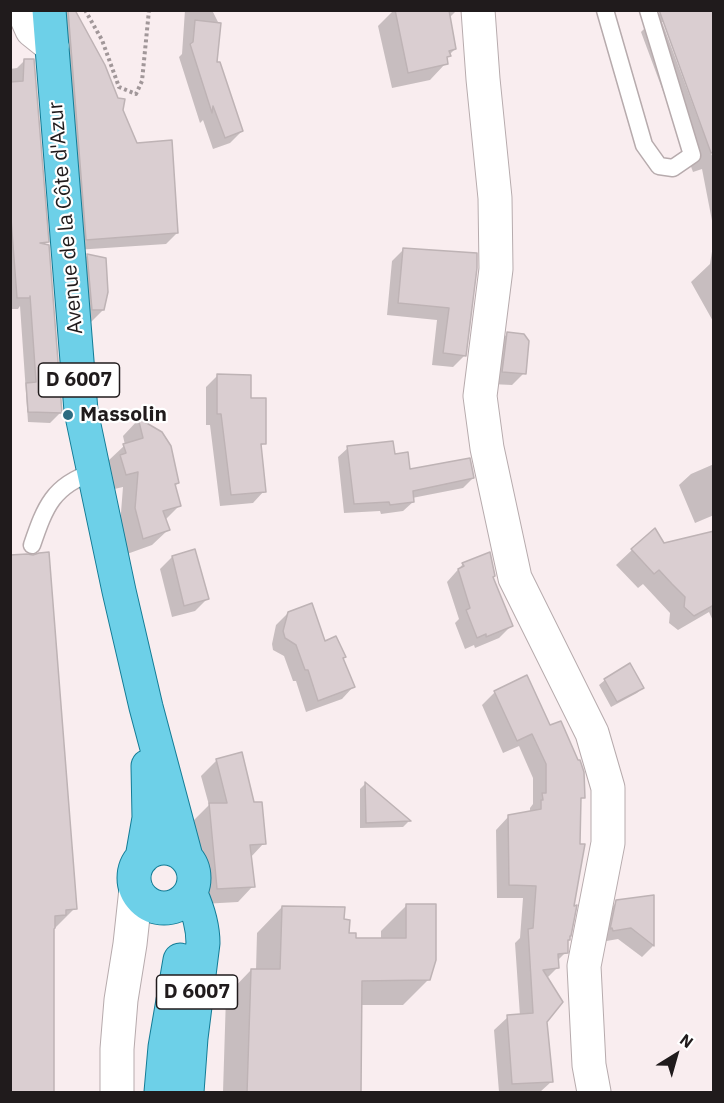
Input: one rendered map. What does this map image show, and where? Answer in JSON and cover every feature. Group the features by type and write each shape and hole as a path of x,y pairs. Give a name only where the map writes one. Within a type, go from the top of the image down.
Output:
{"main road":[{"path":"23,10 32,30 52,46"},
{"name":"Avenue de la Côte d'Azur","path":"49,10 81,411 146,707 186,857"},
{"path":"478,10 495,198 496,269 480,396 487,448 515,578 591,733 608,788 608,843 584,966 590,1065 594,1092"},
{"name":"Avenue de la Côte d'Azur","path":"142,858 149,818 146,707"},
{"path":"117,1092 117,1048 121,1000 130,944 163,900 194,885 195,874 192,865 178,851 168,848 150,852 142,858 137,865 134,881 163,900"},
{"name":"D 6007","path":"161,1092 165,1047 182,950 177,922 163,900"},
{"name":"D 6007","path":"163,900 201,918 203,931 187,1092"}],"lane":[{"path":"605,10 644,145 659,166 673,168 692,155 648,10"},
{"path":"32,545 49,504 60,489 78,477 94,472"}],"path":[{"path":"85,10 102,40 119,87 135,94 142,81 148,10"}],"building":[{"path":"68,10 75,10 105,65 118,98 125,99 123,110 137,143 172,140 178,233 86,240"},
{"path":"395,10 449,10 456,49 449,51 451,56 447,57 448,64 408,73"},
{"path":"659,10 714,10 714,152 711,153"},
{"path":"195,20 221,23 217,62 220,62 243,131 225,138 213,106 212,113 190,44 193,42"},
{"path":"24,59 34,59 49,242 40,243 49,245 62,413 28,412 26,383 36,382 30,296 30,298 17,298 10,206 10,82 23,81"},
{"path":"403,248 477,253 466,356 443,353 449,308 398,303"},
{"path":"87,254 106,258 108,292 104,310 92,310"},
{"path":"507,332 524,334 529,341 526,374 502,372"},
{"path":"217,374 251,375 251,398 266,398 266,444 261,444 266,492 231,495 221,414 217,414"},
{"path":"138,418 162,432 171,446 179,483 175,484 181,506 163,511 170,530 143,539 135,508 138,472 126,475 120,455 126,453 123,444 143,438"},
{"path":"393,441 395,454 408,452 410,469 470,458 474,478 413,491 414,502 390,505 389,502 354,504 347,446"},
{"path":"655,528 664,543 714,531 714,605 694,616 684,607 685,597 659,570 654,574 631,549"},
{"path":"195,549 209,599 184,606 172,556"},
{"path":"49,552 77,909 66,910 66,915 55,916 54,1092 10,1092 10,555"},
{"path":"490,552 495,576 493,577 513,626 486,637 486,634 477,638 466,610 470,608 458,569 464,566 462,563"},
{"path":"312,603 325,641 336,636 346,657 343,658 355,687 318,701 308,670 305,670 296,645 285,638 283,631 288,612"},
{"path":"630,663 644,688 617,702 604,679"},
{"path":"527,675 550,725 561,721 580,760 584,772 585,798 581,798 580,844 585,844 574,906 577,905 570,940 568,940 568,953 558,954 559,968 543,970 563,1002 547,1022 553,1082 512,1084 507,1015 533,1013 528,929 533,928 536,886 509,885 508,815 541,809 542,793 546,793 546,764 532,734 517,741 494,691"},
{"path":"242,752 254,802 262,802 266,844 250,845 255,887 217,889 209,803 227,803 216,759"},
{"path":"365,782 411,821 366,823"},
{"path":"654,895 654,946 631,928 613,931 612,928 610,929 616,900"},
{"path":"406,904 436,904 436,960 430,980 362,981 361,1092 247,1092 251,969 280,969 282,906 345,907 344,919 350,920 349,933 356,933 356,938 406,938"}],"place":[{"name":"Massolin","path":"68,415"}]}
